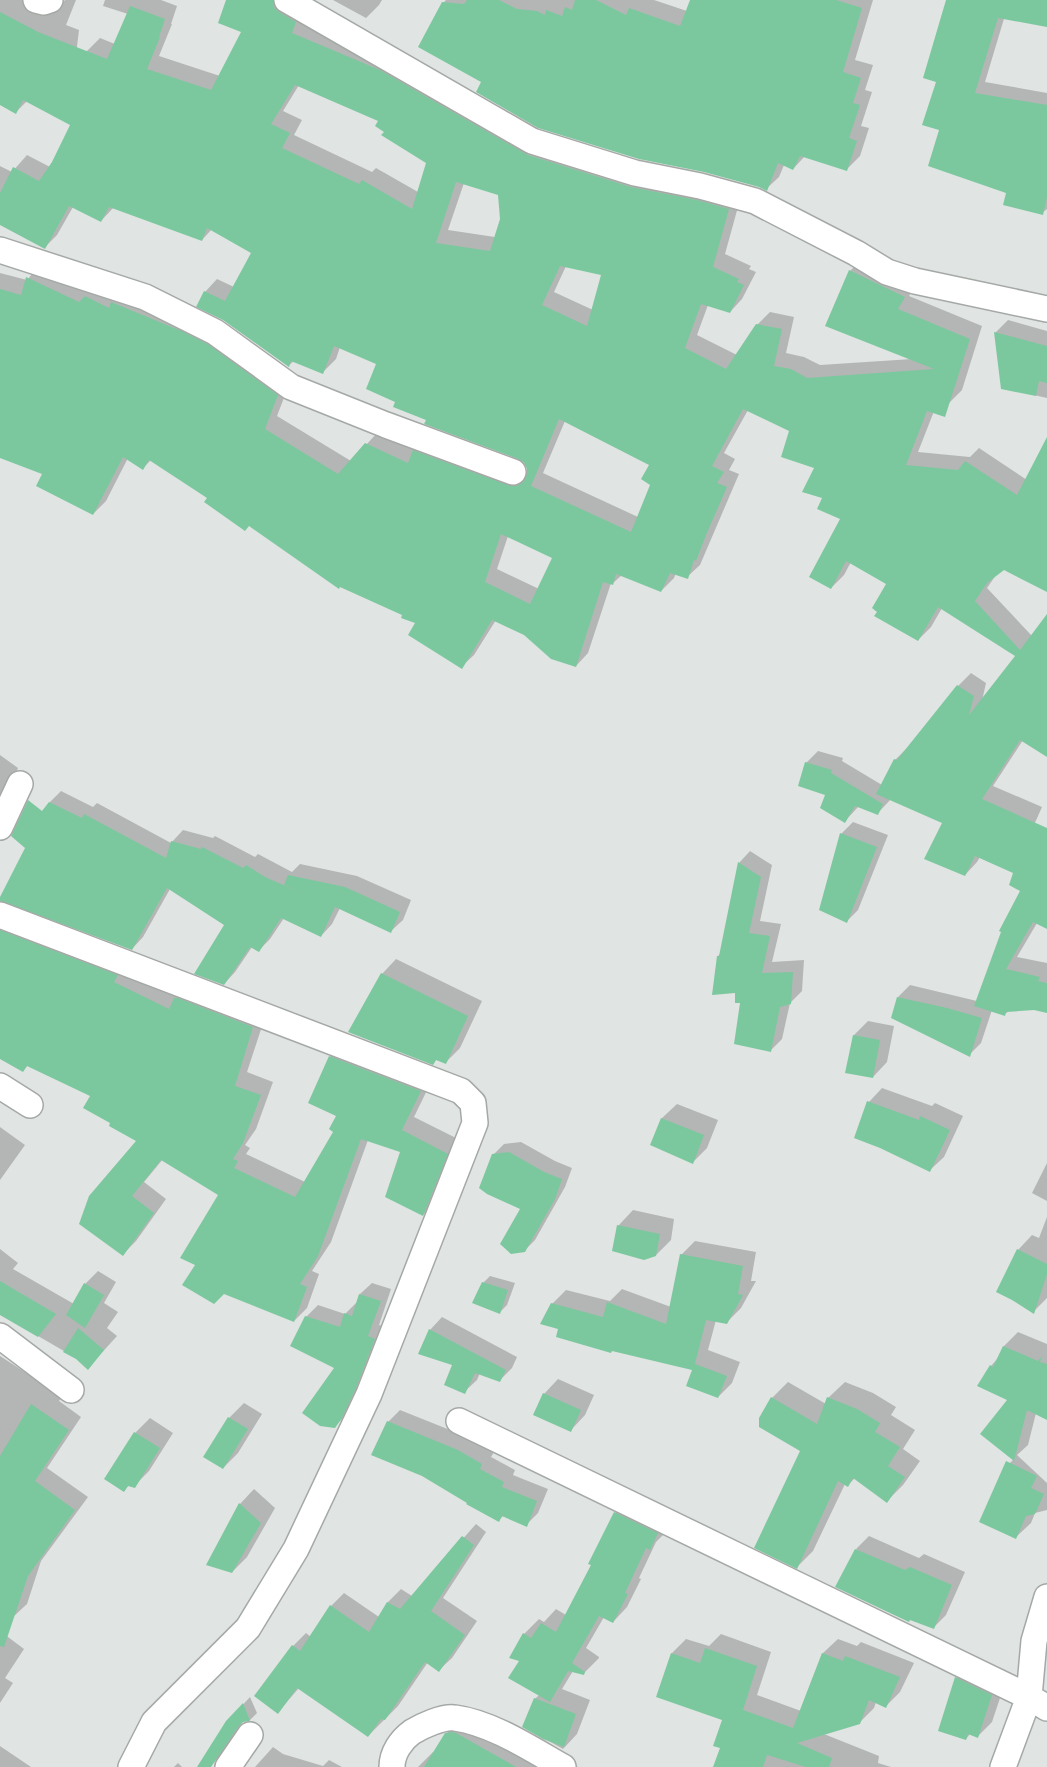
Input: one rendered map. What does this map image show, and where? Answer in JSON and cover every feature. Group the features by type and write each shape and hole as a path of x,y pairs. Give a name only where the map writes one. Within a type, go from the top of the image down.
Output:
{"street":[{"path":"36,0 44,2 50,0"},
{"path":"287,0 532,141 635,173 700,186 755,201 856,253 887,272 915,281 1047,309"},
{"path":"0,250 145,297 215,332 291,387 386,425 513,472"},
{"path":"0,827 20,784"},
{"path":"0,915 461,1091 473,1103 475,1123 369,1394 296,1549 248,1628 154,1722 131,1767"},
{"path":"0,1086 30,1105"},
{"path":"0,1336 71,1390"},
{"path":"459,1421 1038,1703"},
{"path":"1003,1767 1038,1703 1040,1643 1047,1597"},
{"path":"392,1767 392,1759 403,1738 424,1724 453,1717 488,1726 564,1767"},
{"path":"228,1767 250,1735"}],"building":[{"path":"226,0 273,0 274,7 279,12 296,22 292,33 380,70 528,155 631,187 697,200 729,209 713,267 739,279 737,282 744,285 730,313 701,304 685,348 726,369 756,324 782,329 774,366 791,369 807,378 934,369 825,326 849,270 905,297 898,309 970,339 945,417 927,411 906,465 958,470 965,461 1017,495 1047,437 1047,592 1004,570 987,583 975,601 1020,650 1047,614 1047,757 1020,740 982,799 1047,828 1047,929 1033,922 1006,969 1040,977 1038,981 1047,983 1047,1013 1034,1010 1006,1012 1005,1016 974,1006 1001,932 999,931 1020,891 1009,885 1013,873 975,856 965,876 924,859 942,823 876,794 894,759 897,760 957,685 974,696 969,715 1015,656 938,607 918,641 874,616 877,612 872,608 886,584 846,561 831,589 809,577 840,519 817,509 822,498 802,492 814,468 781,457 789,431 743,409 712,466 724,472 717,483 727,487 696,561 694,560 688,579 670,573 661,592 616,574 613,585 603,582 576,667 551,659 524,635 492,620 462,669 408,635 415,623 401,618 402,615 340,587 339,589 249,526 245,531 204,502 207,498 149,460 143,470 123,457 93,515 36,486 42,474 0,458 0,289 21,295 26,277 79,302 85,296 109,308 111,302 208,344 278,395 265,429 338,474 365,443 408,463 413,450 508,485 516,486 522,483 526,477 527,469 524,463 518,459 424,424 426,420 393,407 395,402 366,389 376,364 334,346 323,374 291,361 289,367 223,320 196,307 204,291 225,301 251,253 207,228 202,241 109,207 101,222 69,206 45,249 0,225 0,193 13,167 39,181 52,162 70,125 23,100 16,114 0,105 0,12 38,32 107,59 130,6 165,19 147,69 211,90 241,32 218,23","holes":["295,85 378,121 375,126 384,132 381,135 426,163 412,209 362,180 359,184 282,148 290,133 271,124","456,182 498,195 500,219 490,251 436,243","560,266 601,275 587,326 542,305","559,419 649,465 641,479 650,485 631,532 531,486","501,534 552,558 530,604 485,582"]},
{"path":"467,0 499,0 517,9 537,11 545,15 546,10 562,16 565,7 572,10 575,0 596,0 626,15 629,8 680,26 690,0 836,0 862,8 843,72 861,78 853,103 860,105 849,138 857,141 847,171 800,156 793,170 778,163 767,191 759,187 704,172 639,159 538,128 476,92 481,82 418,47 442,2 464,4"},
{"path":"946,0 1047,0 1047,27 998,18 975,93 1047,105 1047,197 1043,215 1003,205 1006,193 928,166 939,130 922,125 936,82 923,78"},
{"path":"994,332 1047,346 1047,383 1039,381 1036,396 1001,389"},
{"path":"805,762 832,770 831,773 883,804 878,815 855,806 845,823 820,808 825,795 798,786"},
{"path":"28,800 42,811 49,802 82,818 84,814 166,858 171,841 201,849 202,847 243,868 246,865 265,877 306,895 284,885 288,875 345,887 400,912 391,933 335,907 321,937 281,918 259,952 250,947 224,985 194,974 224,925 167,888 132,950 0,901 0,897 25,848 11,836"},
{"path":"840,833 877,847 847,923 819,910"},
{"path":"738,862 761,877 749,933 770,936 762,973 793,972 791,1004 780,1007 771,1052 734,1044 740,1003 735,1003 735,993 712,995 717,956 719,956"},
{"path":"0,930 118,975 114,982 169,1009 174,998 178,998 253,1027 235,1086 261,1095 243,1143 233,1159 238,1161 234,1168 295,1197 333,1132 329,1129 336,1116 308,1103 329,1056 421,1091 402,1130 448,1154 423,1216 385,1197 400,1152 361,1139 318,1256 300,1284 307,1287 294,1322 224,1294 214,1304 182,1285 195,1265 180,1258 218,1195 161,1160 132,1196 154,1213 123,1256 79,1224 89,1196 136,1141 109,1126 110,1123 83,1108 90,1096 27,1066 23,1072 0,1059"},
{"path":"381,973 468,1016 446,1064 436,1060 433,1065 348,1032"},
{"path":"897,997 982,1018 970,1057 891,1018"},
{"path":"853,1035 880,1040 873,1078 845,1073"},
{"path":"867,1101 919,1120 920,1116 950,1130 930,1172 854,1138"},
{"path":"661,1118 704,1135 693,1164 650,1145"},
{"path":"509,1152 544,1172 562,1179 555,1199 525,1252 511,1254 500,1244 520,1209 487,1194 479,1188 492,1154"},
{"path":"617,1225 660,1234 656,1256 644,1260 612,1251"},
{"path":"1017,1249 1047,1264 1047,1274 1034,1314 996,1292"},
{"path":"680,1254 743,1266 738,1294 743,1295 727,1324 706,1320 695,1364 727,1376 718,1398 686,1386 692,1370 612,1351 611,1353 556,1337 558,1329 540,1324 551,1303 603,1317 607,1302 666,1324"},
{"path":"0,1281 56,1314 38,1337 0,1315"},
{"path":"482,1282 508,1290 500,1314 472,1303"},
{"path":"84,1283 104,1295 85,1328 66,1315"},
{"path":"359,1294 381,1301 368,1336 375,1339 342,1418 335,1428 320,1426 302,1413 334,1368 290,1346 305,1316 340,1327 344,1313 352,1316"},
{"path":"78,1328 104,1350 88,1370 76,1359 63,1352"},
{"path":"429,1329 506,1370 500,1382 475,1373 465,1394 444,1385 452,1365 418,1354"},
{"path":"1003,1346 1038,1361 1042,1356 1040,1362 1047,1364 1047,1420 1027,1410 1014,1461 980,1434 1007,1400 977,1386 990,1365 993,1367"},
{"path":"543,1393 581,1410 571,1432 533,1415"},
{"path":"771,1397 817,1424 827,1397 857,1409 880,1423 875,1432 900,1447 888,1466 905,1477 887,1503 853,1478 848,1487 838,1481 797,1569 754,1548 800,1451 759,1427 759,1418"},
{"path":"31,1404 69,1430 35,1481 75,1510 28,1576 4,1647 0,1646 0,1456"},
{"path":"228,1417 248,1429 223,1469 203,1457"},
{"path":"387,1421 458,1450 482,1464 480,1469 504,1482 502,1487 537,1501 527,1527 502,1516 499,1522 422,1476 371,1455"},
{"path":"134,1432 160,1448 135,1488 128,1486 124,1492 104,1479"},
{"path":"1006,1461 1037,1476 1031,1488 1044,1494 1035,1514 1026,1516 1016,1539 979,1522"},
{"path":"239,1503 261,1523 232,1573 206,1565"},
{"path":"614,1512 658,1533 650,1550 646,1548 625,1593 628,1594 613,1623 599,1616 572,1663 585,1672 584,1675 568,1671 550,1702 508,1678 519,1661 509,1658 523,1633 531,1638 541,1623 556,1632 591,1565 588,1564"},
{"path":"462,1536 474,1545 431,1611 465,1635 439,1672 425,1662 385,1720 381,1719 368,1737 297,1688 278,1714 254,1696 292,1645 300,1651 330,1605 369,1632 387,1602 400,1609"},
{"path":"855,1549 905,1570 910,1567 952,1585 934,1629 910,1620 909,1622 835,1587"},
{"path":"705,1648 757,1666 743,1710 793,1728 822,1653 843,1661 845,1656 900,1677 886,1708 869,1700 860,1724 797,1743 832,1758 829,1767 806,1767 767,1755 763,1767 713,1767 720,1748 713,1746 722,1720 656,1697 671,1653 700,1663"},
{"path":"955,1677 992,1695 978,1738 968,1734 966,1740 938,1731"},
{"path":"534,1698 576,1714 564,1747 543,1739 522,1727"},
{"path":"243,1703 250,1721 243,1722 238,1727 211,1767 197,1767 226,1721"},
{"path":"451,1732 516,1767 424,1767 445,1733"}]}
